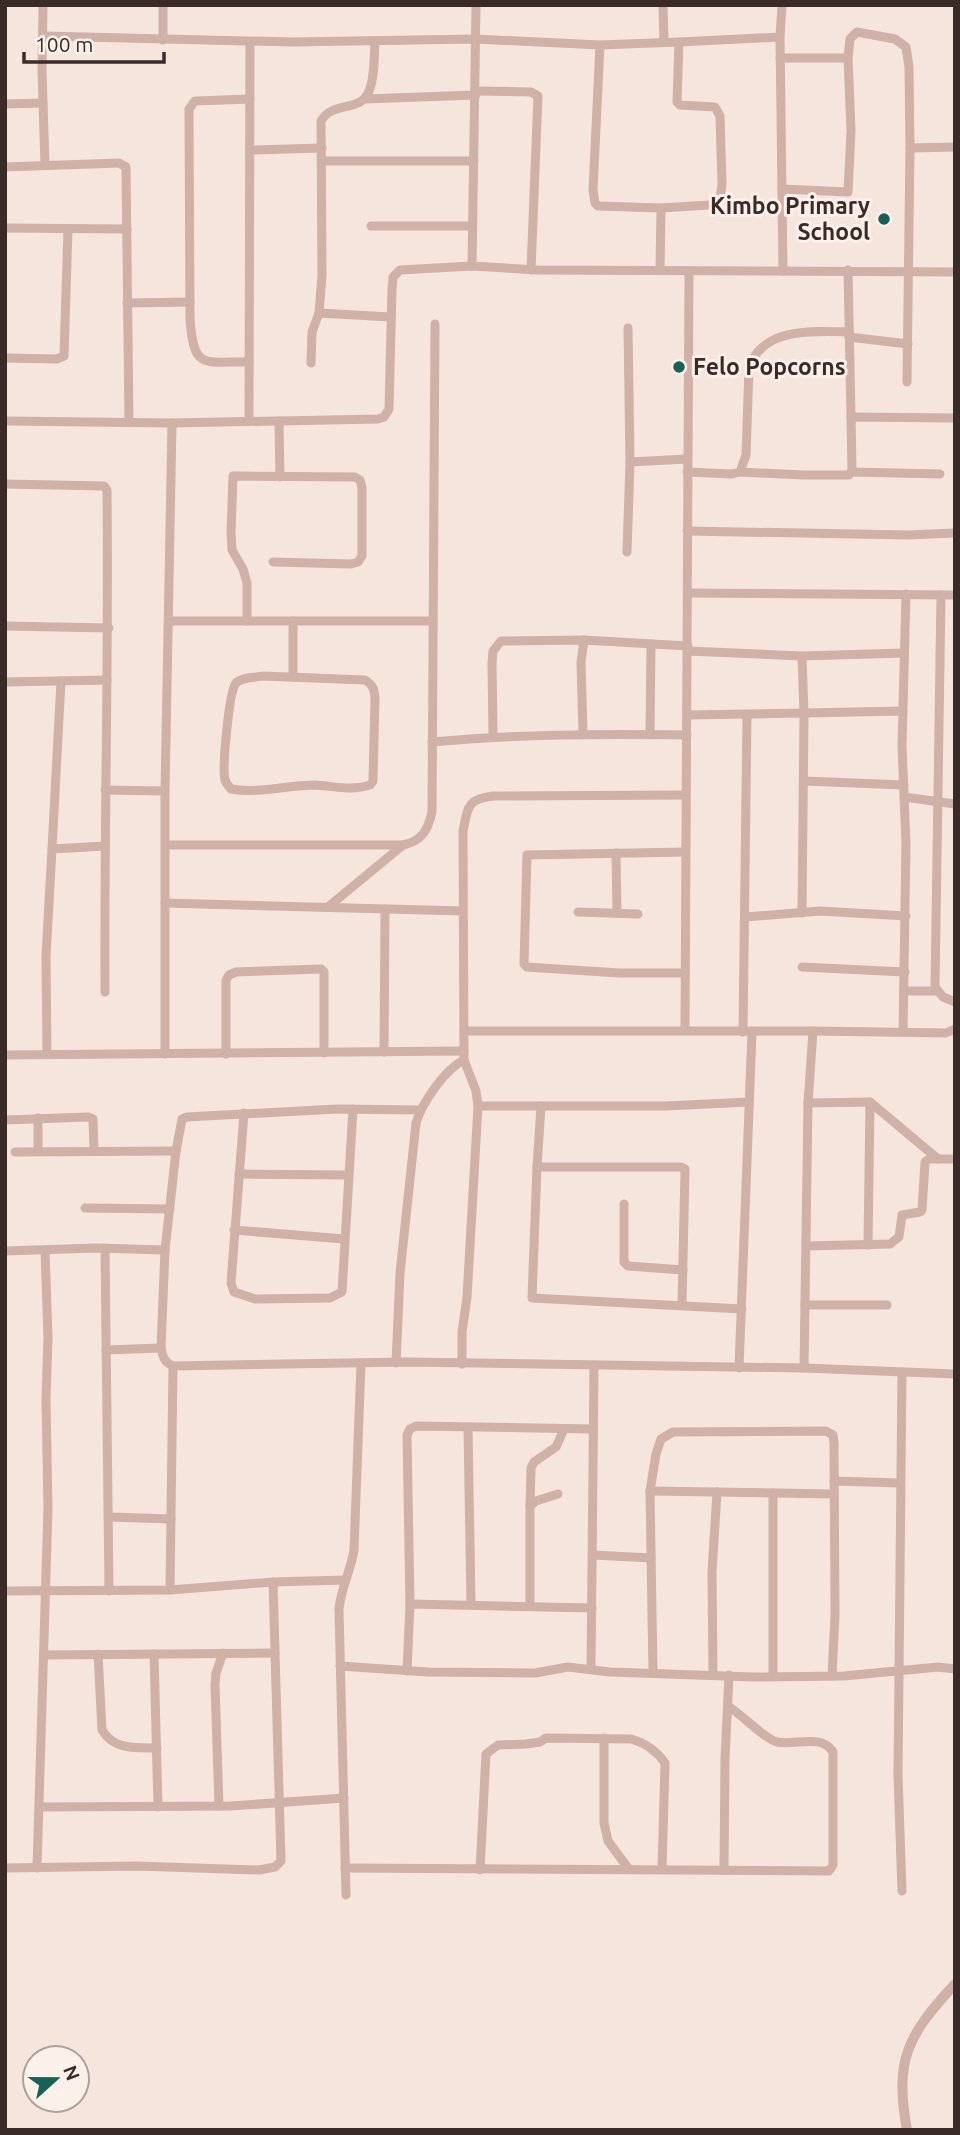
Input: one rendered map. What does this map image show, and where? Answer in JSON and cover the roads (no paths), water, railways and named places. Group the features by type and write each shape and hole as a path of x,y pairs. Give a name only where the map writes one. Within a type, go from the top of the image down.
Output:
{"street":[{"path":"43,5 45,165"},
{"path":"163,5 163,40"},
{"path":"472,266 475,5"},
{"path":"663,5 664,43"},
{"path":"782,5 780,58 783,271"},
{"path":"782,189 848,192 850,38 857,32 895,39 906,47 910,148 907,383"},
{"path":"44,36 250,42 475,39 600,45 780,37"},
{"path":"364,99 370,90 375,41"},
{"path":"249,421 250,42"},
{"path":"600,45 593,198 598,206 661,208 709,205 720,198 722,184 720,116 717,109 710,106 680,105 677,102 679,42"},
{"path":"780,58 848,58"},
{"path":"311,363 312,332 318,313 323,275 321,121 325,113 364,99 531,92 538,96 531,270"},
{"path":"249,362 203,360 196,355 192,346 189,109 195,101 250,99"},
{"path":"5,104 43,103"},
{"path":"910,148 955,147"},
{"path":"250,150 322,148"},
{"path":"322,161 474,161"},
{"path":"5,167 119,163 126,167 129,422"},
{"path":"660,270 661,208"},
{"path":"371,226 472,226"},
{"path":"5,228 127,229"},
{"path":"5,358 57,359 64,355 68,229"},
{"path":"5,421 364,421 384,417 389,409 393,277 400,270 472,266 531,270 689,272 955,272"},
{"path":"848,270 851,472"},
{"path":"685,1030 689,272"},
{"path":"127,303 190,302"},
{"path":"318,313 391,317"},
{"path":"166,845 404,845 414,842 429,827 432,813 435,324"},
{"path":"627,552 630,462 628,328"},
{"path":"740,472 747,455 749,368 752,357 766,344 787,334 849,335 908,344"},
{"path":"851,416 955,418"},
{"path":"279,421 281,477"},
{"path":"165,1054 165,791 172,423"},
{"path":"630,462 687,459"},
{"path":"687,472 940,474"},
{"path":"247,621 247,583 243,569 232,550 230,533 233,478 355,477 360,480 362,556 358,562 273,562"},
{"path":"5,484 106,487 109,628 105,790 105,992"},
{"path":"687,531 908,535 955,533"},
{"path":"688,593 955,595"},
{"path":"903,1032 906,916 902,712 906,594"},
{"path":"937,991 941,595"},
{"path":"170,621 433,621"},
{"path":"293,621 293,677"},
{"path":"5,626 109,628"},
{"path":"493,736 492,663 496,645 508,639 584,640 803,656 904,653"},
{"path":"583,733 581,662 584,640"},
{"path":"650,734 651,644"},
{"path":"802,913 803,656"},
{"path":"262,676 293,677 365,680 374,688 373,780 370,785 350,788 286,786 242,791 231,789 226,783 224,770 229,700 234,685 243,679 262,676"},
{"path":"5,682 107,680"},
{"path":"47,1054 46,956 61,681"},
{"path":"687,715 902,712"},
{"path":"739,1368 749,1102 745,917 747,715"},
{"path":"432,742 493,736 583,733 687,735"},
{"path":"804,781 904,785"},
{"path":"105,790 165,791"},
{"path":"462,1364 478,1106 476,1091 464,1056 463,831 470,804 477,798 493,796 685,795"},
{"path":"904,797 955,804"},
{"path":"328,907 404,845"},
{"path":"52,849 105,846"},
{"path":"685,852 527,855 525,966 619,973 685,973"},
{"path":"616,853 617,913"},
{"path":"165,903 463,911"},
{"path":"384,1052 385,909"},
{"path":"745,917 820,911 906,916"},
{"path":"578,912 638,914"},
{"path":"802,967 905,972"},
{"path":"226,1054 226,979 229,975 236,972 321,969 324,972 324,1053"},
{"path":"904,991 937,991 955,1002"},
{"path":"464,1031 946,1033 955,1029"},
{"path":"804,1368 808,1103 813,1031"},
{"path":"5,1055 384,1052 464,1056"},
{"path":"396,1363 400,1273 414,1138 420,1110 464,1056"},
{"path":"478,1106 665,1106 749,1102"},
{"path":"808,1103 870,1102 938,1159"},
{"path":"868,1245 870,1102"},
{"path":"541,1106 533,1298 742,1309"},
{"path":"420,1110 353,1109 244,1113 182,1119 165,1251 161,1348 163,1359 173,1366 396,1363 804,1368 955,1374"},
{"path":"244,1113 230,1283 234,1292 256,1299 330,1298 342,1292 353,1109"},
{"path":"5,1119 88,1117 93,1119 94,1150"},
{"path":"38,1118 38,1151"},
{"path":"15,1152 176,1152"},
{"path":"807,1246 890,1244 899,1237 902,1215 922,1210 925,1163 929,1159 955,1159"},
{"path":"537,1167 685,1169 682,1305"},
{"path":"239,1174 348,1175"},
{"path":"624,1204 624,1262 628,1266 683,1270"},
{"path":"85,1208 170,1209"},
{"path":"234,1230 344,1239"},
{"path":"5,1251 105,1248 165,1251"},
{"path":"105,1248 109,1591"},
{"path":"37,1868 48,1508 45,1250"},
{"path":"805,1305 887,1305"},
{"path":"106,1350 161,1348"},
{"path":"346,1895 339,1609 354,1550 361,1363"},
{"path":"170,1590 173,1366"},
{"path":"591,1668 594,1366"},
{"path":"901,1891 898,1775 902,1372"},
{"path":"407,1671 410,1604 407,1435 410,1429 416,1426 593,1429"},
{"path":"468,1428 471,1604"},
{"path":"530,1606 531,1468 534,1462 556,1447 564,1429"},
{"path":"653,1673 650,1492 661,1438 673,1432 826,1431 833,1435 834,1443 835,1615 832,1676"},
{"path":"834,1480 900,1483"},
{"path":"650,1492 834,1494"},
{"path":"713,1675 712,1572 717,1493"},
{"path":"773,1493 773,1676"},
{"path":"530,1506 536,1501 558,1494"},
{"path":"108,1517 171,1520"},
{"path":"593,1555 651,1558"},
{"path":"5,1591 170,1590 273,1582 345,1580"},
{"path":"5,1868 259,1870 275,1867 281,1861 273,1582"},
{"path":"410,1604 592,1608"},
{"path":"219,1806 215,1685 223,1653"},
{"path":"44,1655 275,1653"},
{"path":"98,1654 102,1730 108,1740 129,1747 157,1748"},
{"path":"154,1654 158,1807"},
{"path":"340,1666 407,1671 535,1673 568,1667 610,1672 773,1676 832,1676 938,1667 955,1669"},
{"path":"724,1870 729,1675"},
{"path":"345,1868 830,1871 833,1865 835,1768 833,1752 829,1745 819,1742 775,1742 729,1706"},
{"path":"480,1870 486,1754 498,1745 540,1742 546,1738 631,1739 643,1742 659,1754 665,1763 662,1869"},
{"path":"604,1738 604,1823 608,1841 628,1868"},
{"path":"40,1807 219,1806 344,1798"},
{"path":"907,2130 902,2069 908,2050 921,2024 955,1984"}],"place":[{"name":"Kimbo Primary School","path":"884,219"},
{"name":"Felo Popcorns","path":"679,367"}]}
